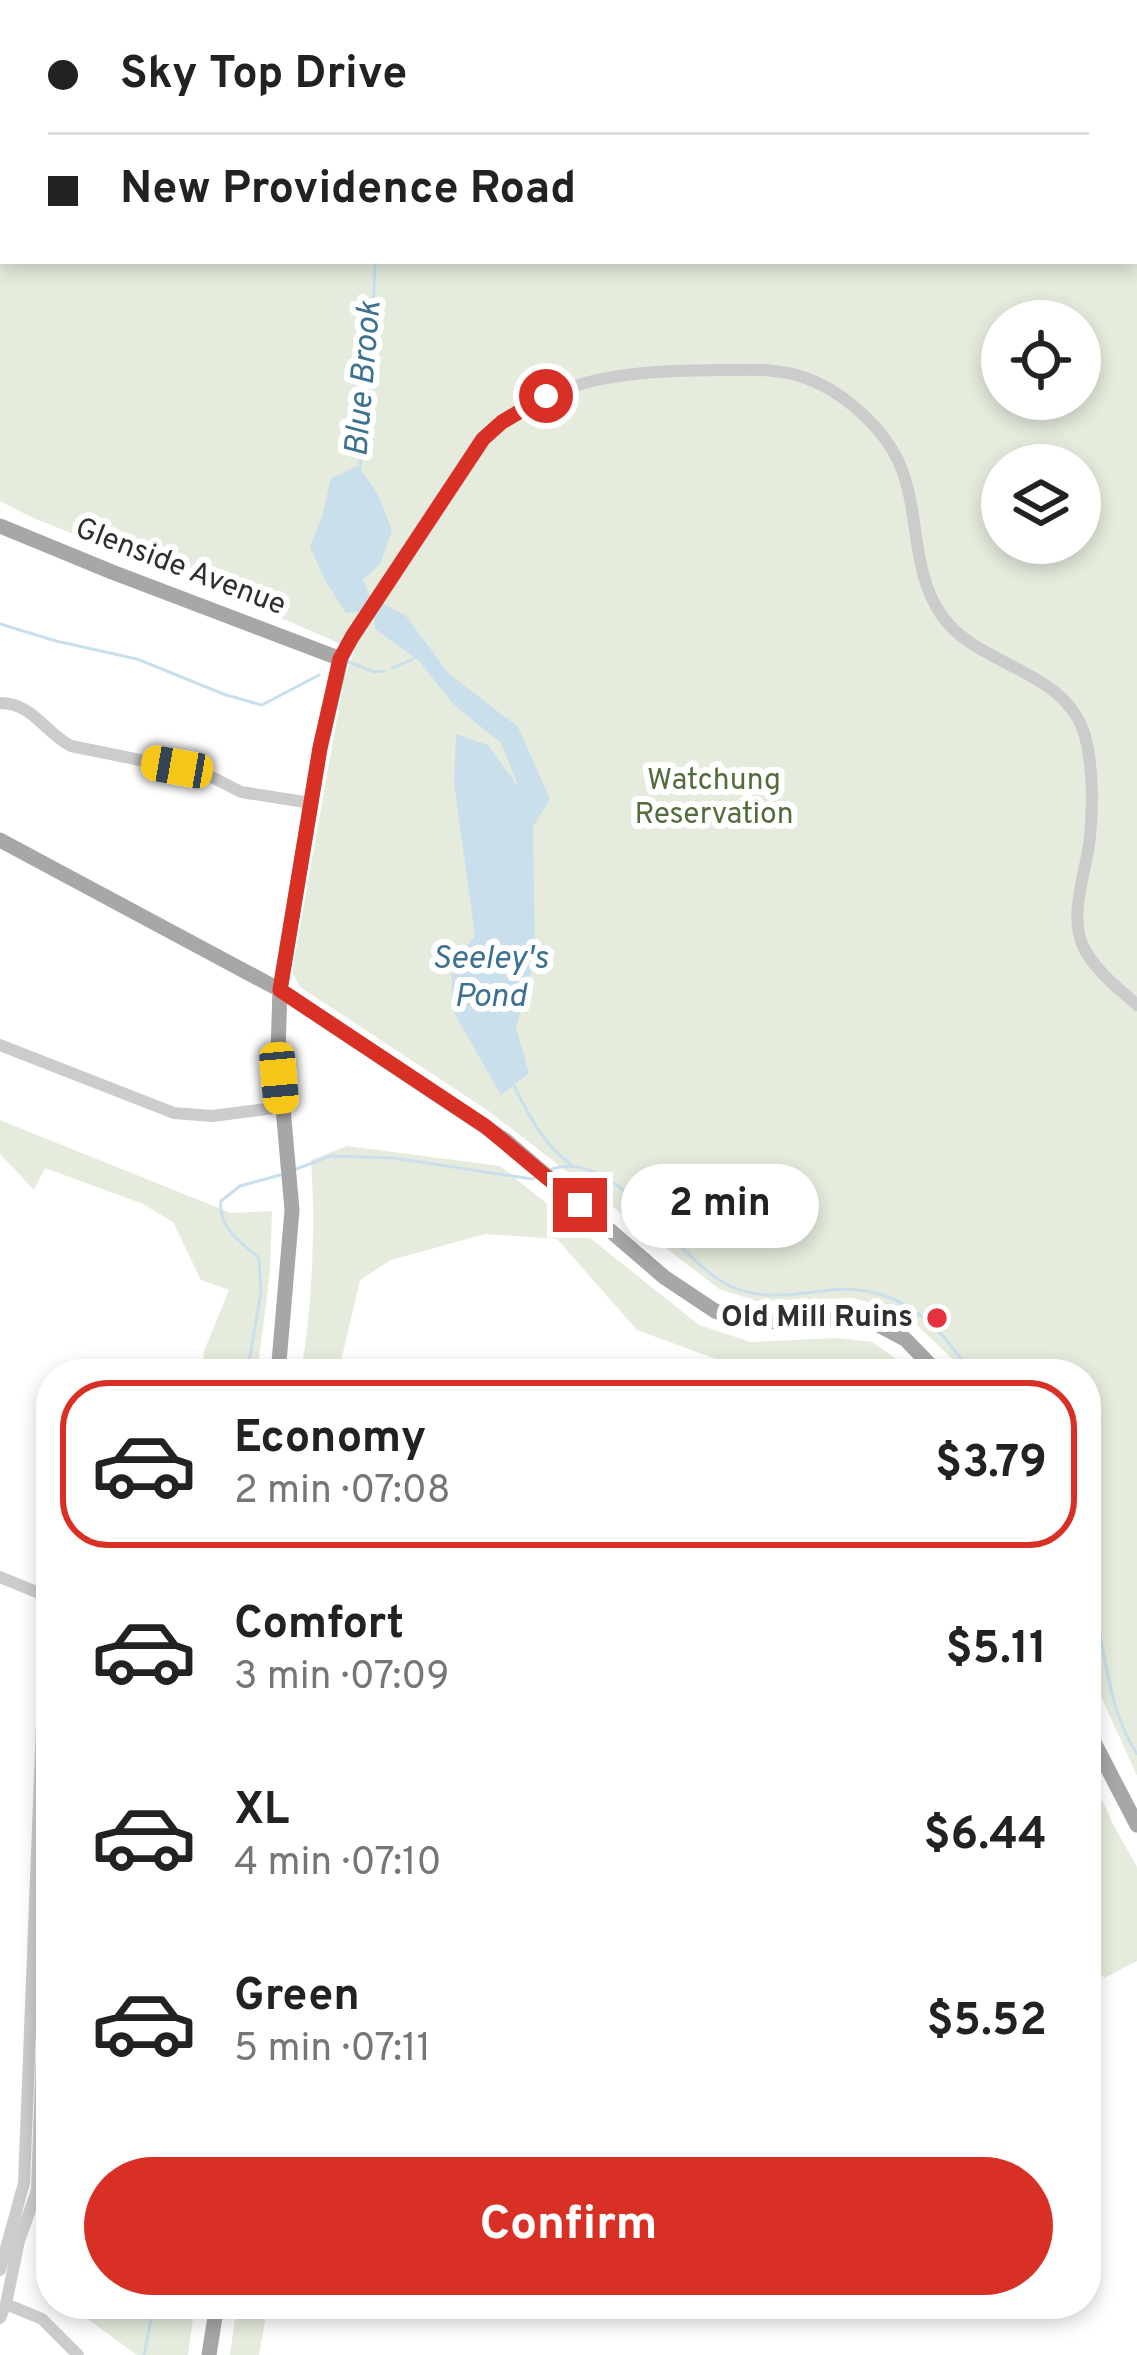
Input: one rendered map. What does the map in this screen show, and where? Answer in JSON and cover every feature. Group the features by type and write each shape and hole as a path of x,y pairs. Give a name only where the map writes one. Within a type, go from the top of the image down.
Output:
{"main road":[{"name":"Glenside Avenue","path":"0,526 340,659"},
{"path":"280,1359 292,1184 278,1052 280,990 320,748 340,659"},
{"path":"0,840 280,990 485,1126 664,1277 715,1311 764,1322 871,1321 893,1330 924,1359"},
{"path":"1101,1756 1137,1826"},
{"path":"208,2355 214,2319"}],"street":[{"path":"340,659 483,439 546,396 617,374 662,371 771,370 817,382 856,411 893,450 907,483 920,567 942,617 982,650 1048,685 1077,718 1088,755 1091,813 1077,917 1081,942 1092,961 1137,1004"},
{"path":"0,703 23,706 71,746 204,773 241,792 311,803"},
{"path":"0,1045 174,1113 212,1116 282,1107"},
{"path":"0,1577 36,1592"},
{"path":"0,2270 24,2183 36,1877"},
{"path":"36,2193 3,2311 36,2318"},
{"path":"42,2319 78,2355"}],"green space":[{"name":"Watchung Reservation","path":"0,264 1137,264 1137,1776 1101,1696 1101,1359 952,1359 919,1327 883,1306 852,1298 756,1301 719,1289 490,1112 300,987 292,972 344,679 355,650 0,501"},
{"path":"0,1120 231,1213 272,1211 259,1359 203,1359 229,1290 201,1280 173,1222 143,1204 45,1168 34,1190 0,1154"},
{"path":"347,1146 500,1166 699,1325 751,1342 837,1338 872,1342 897,1359 716,1359 637,1330 557,1239 485,1234 391,1260 360,1280 342,1359 303,1359 312,1267 311,1160"},
{"path":"1101,1797 1137,1867 1137,1961 1104,1978"},
{"path":"88,2319 193,2319 188,2355 137,2355"},
{"path":"235,2319 265,2319 259,2355 230,2355"}],"water":[{"name":"Seeley's Pond","path":"358,466 378,494 392,531 380,564 363,580 370,596 406,616 449,674 518,727 550,799 533,827 535,959 516,1028 529,1073 501,1095 453,1011 451,964 475,936 454,783 456,734 488,745 519,788 501,743 453,704 420,662 375,629 374,619 361,612 346,613 326,582 310,547 331,478"}],"waterway":[{"name":"Blue Brook","path":"360,468 375,264"},
{"path":"0,624 137,659 262,705 319,675"},
{"path":"393,668 413,659"},
{"path":"349,662 384,671"},
{"name":"Blue Brook","path":"514,1086 545,1139 571,1164"},
{"path":"294,1170 330,1156 394,1158 532,1179 538,1176"},
{"path":"552,1169 576,1167 600,1174 730,1286 767,1295 830,1290 875,1293 913,1310 961,1359"},
{"path":"250,1359 261,1292 259,1258 227,1227 221,1201 240,1186 280,1175"},
{"path":"1101,1642 1118,1713 1137,1754"},
{"path":"144,2355 151,2319"}],"place":[{"name":"Old Mill Ruins","path":"937,1318"}],"route":[{"path":"546,396 483,439 340,659 320,748 280,990 505,1140 580,1205"}]}
